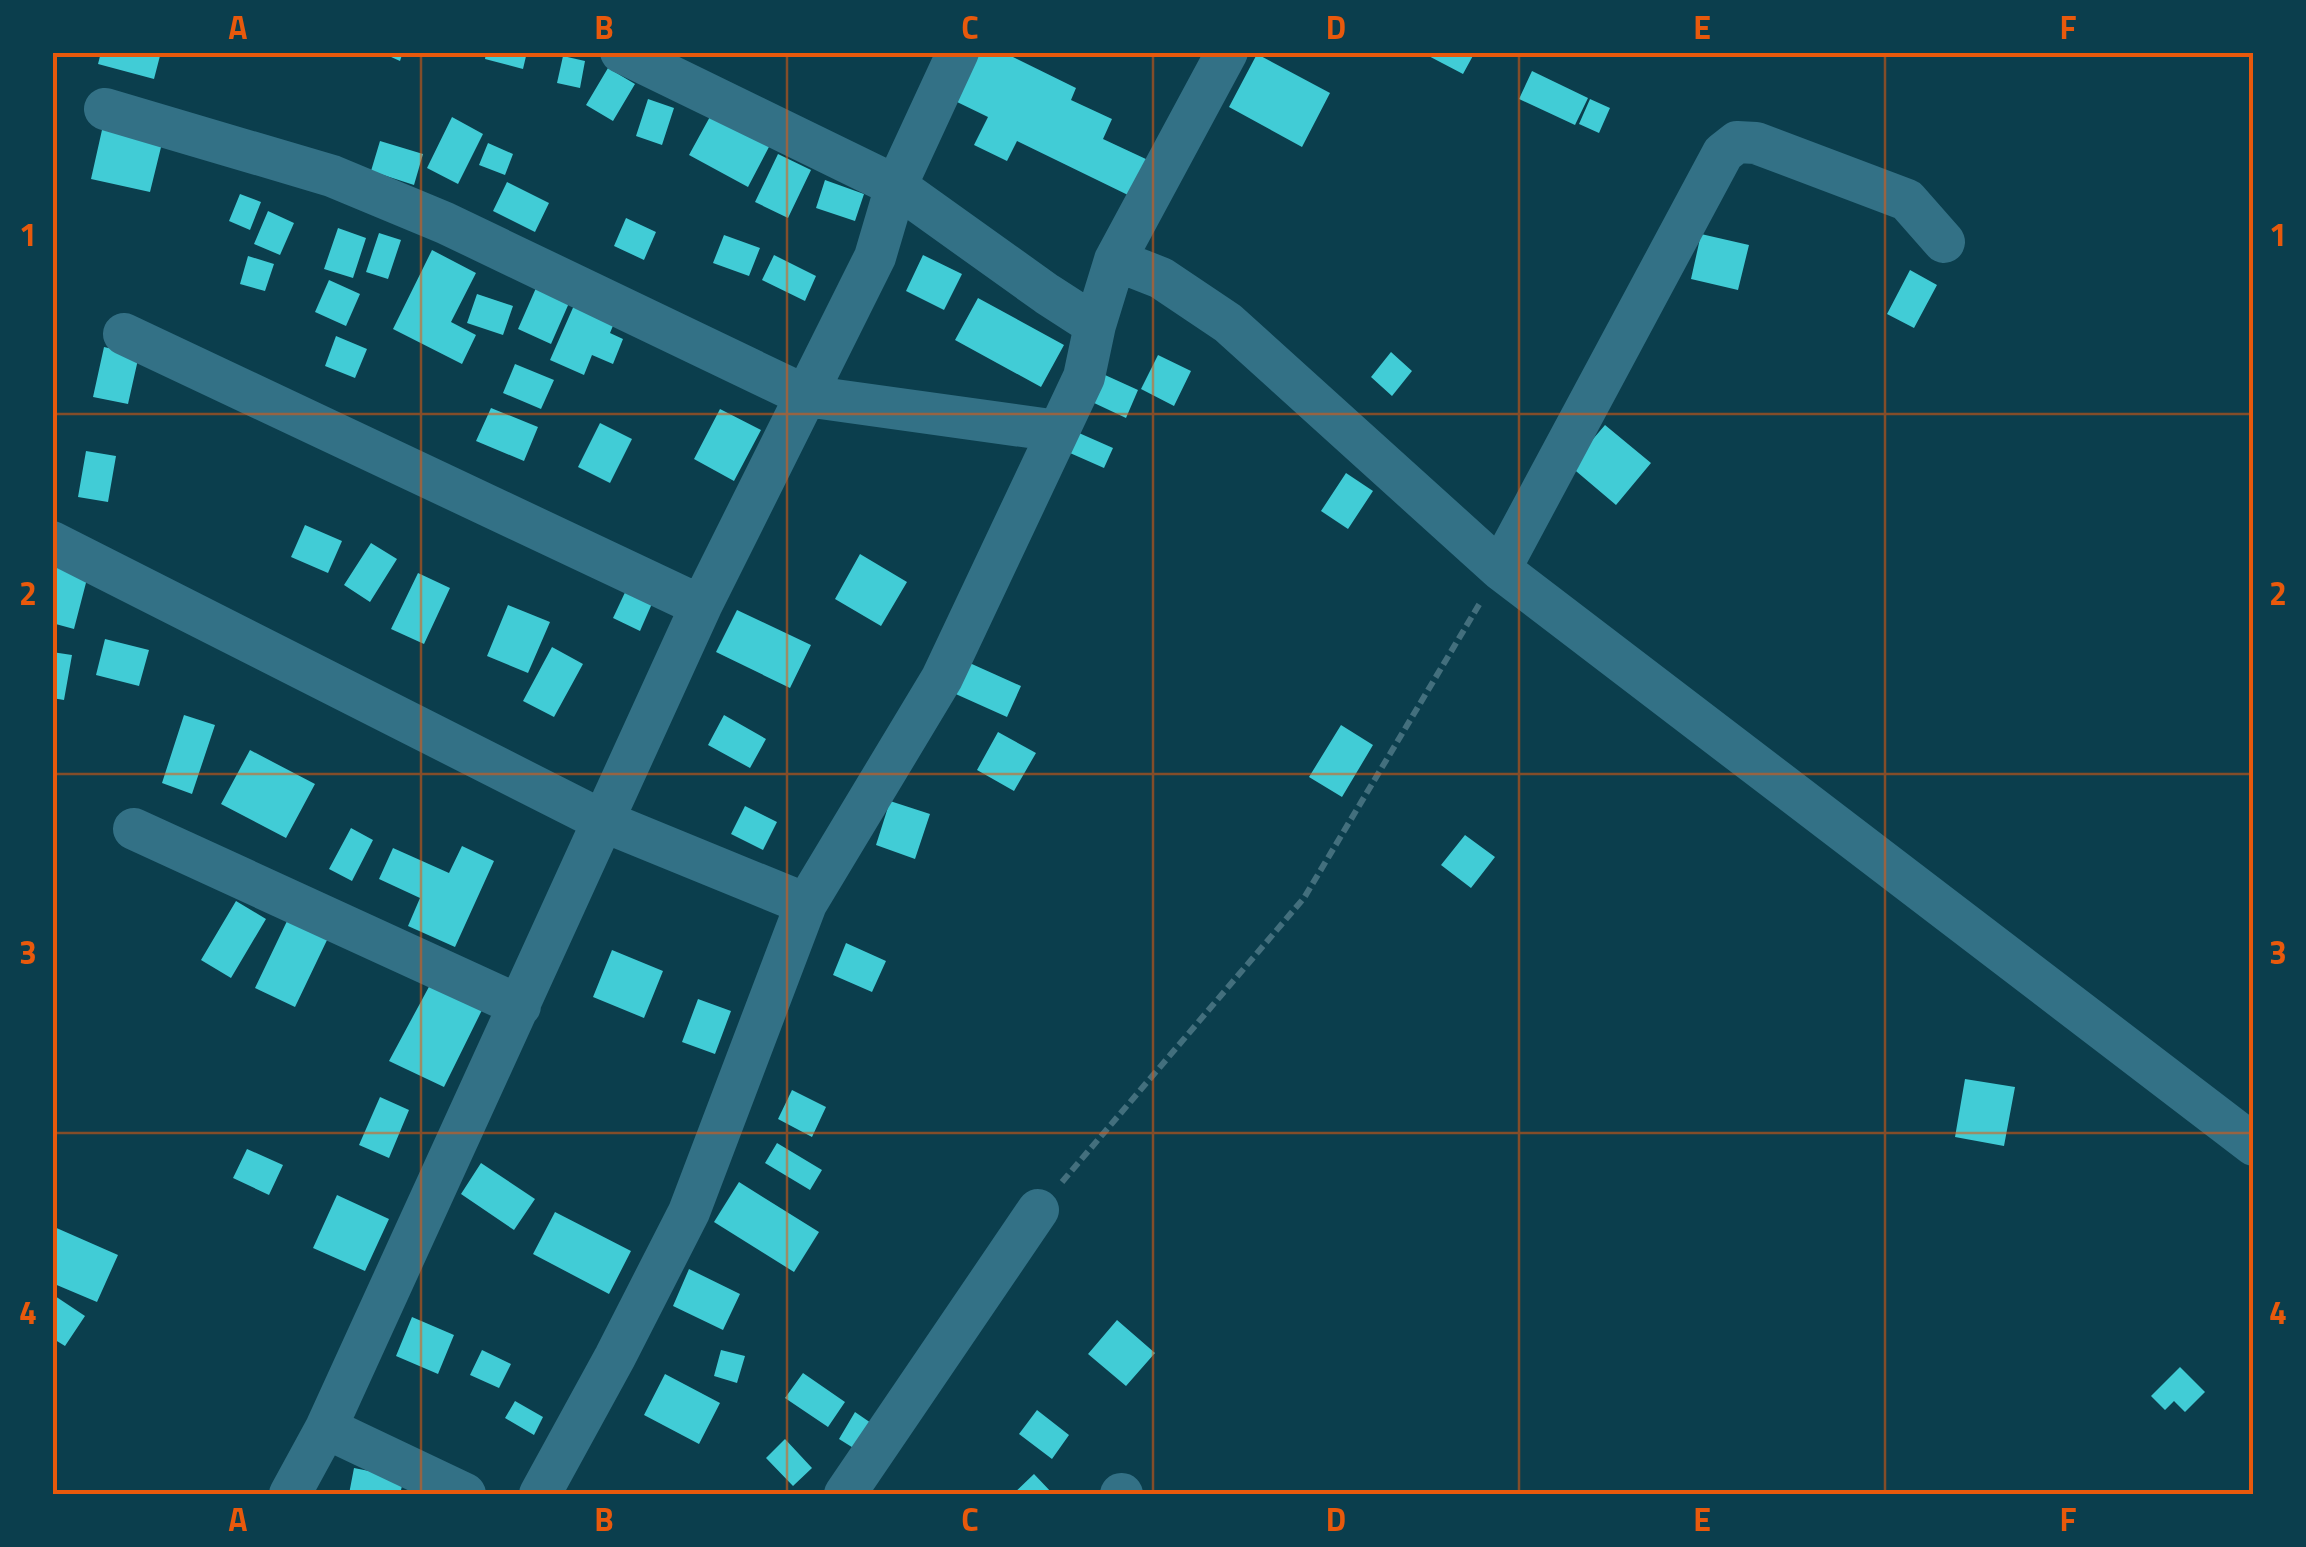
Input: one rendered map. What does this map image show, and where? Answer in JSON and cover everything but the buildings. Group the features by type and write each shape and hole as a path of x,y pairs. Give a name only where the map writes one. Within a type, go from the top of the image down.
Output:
{"street":[{"path":"621,52 896,186 1094,325"},
{"path":"290,1494 326,1428 701,606 875,257 896,186 958,52"},
{"path":"540,1494 615,1358 688,1212 806,904 942,678 1084,377 1094,325 1115,260 1227,52"},
{"path":"105,110 348,183 445,223 806,396 1058,431"},
{"path":"1500,569 1723,153 1737,142 1756,143 1907,200 1944,242"},
{"path":"1115,260 1161,278 1228,323 1500,569 2254,1145"},
{"path":"124,334 701,606"},
{"path":"52,542 603,821 806,904"},
{"path":"134,829 520,1006"},
{"path":"845,1494 1038,1210"},
{"path":"326,1428 465,1494"}],"path":[{"path":"1038,1210 1304,898 1500,569"}]}
